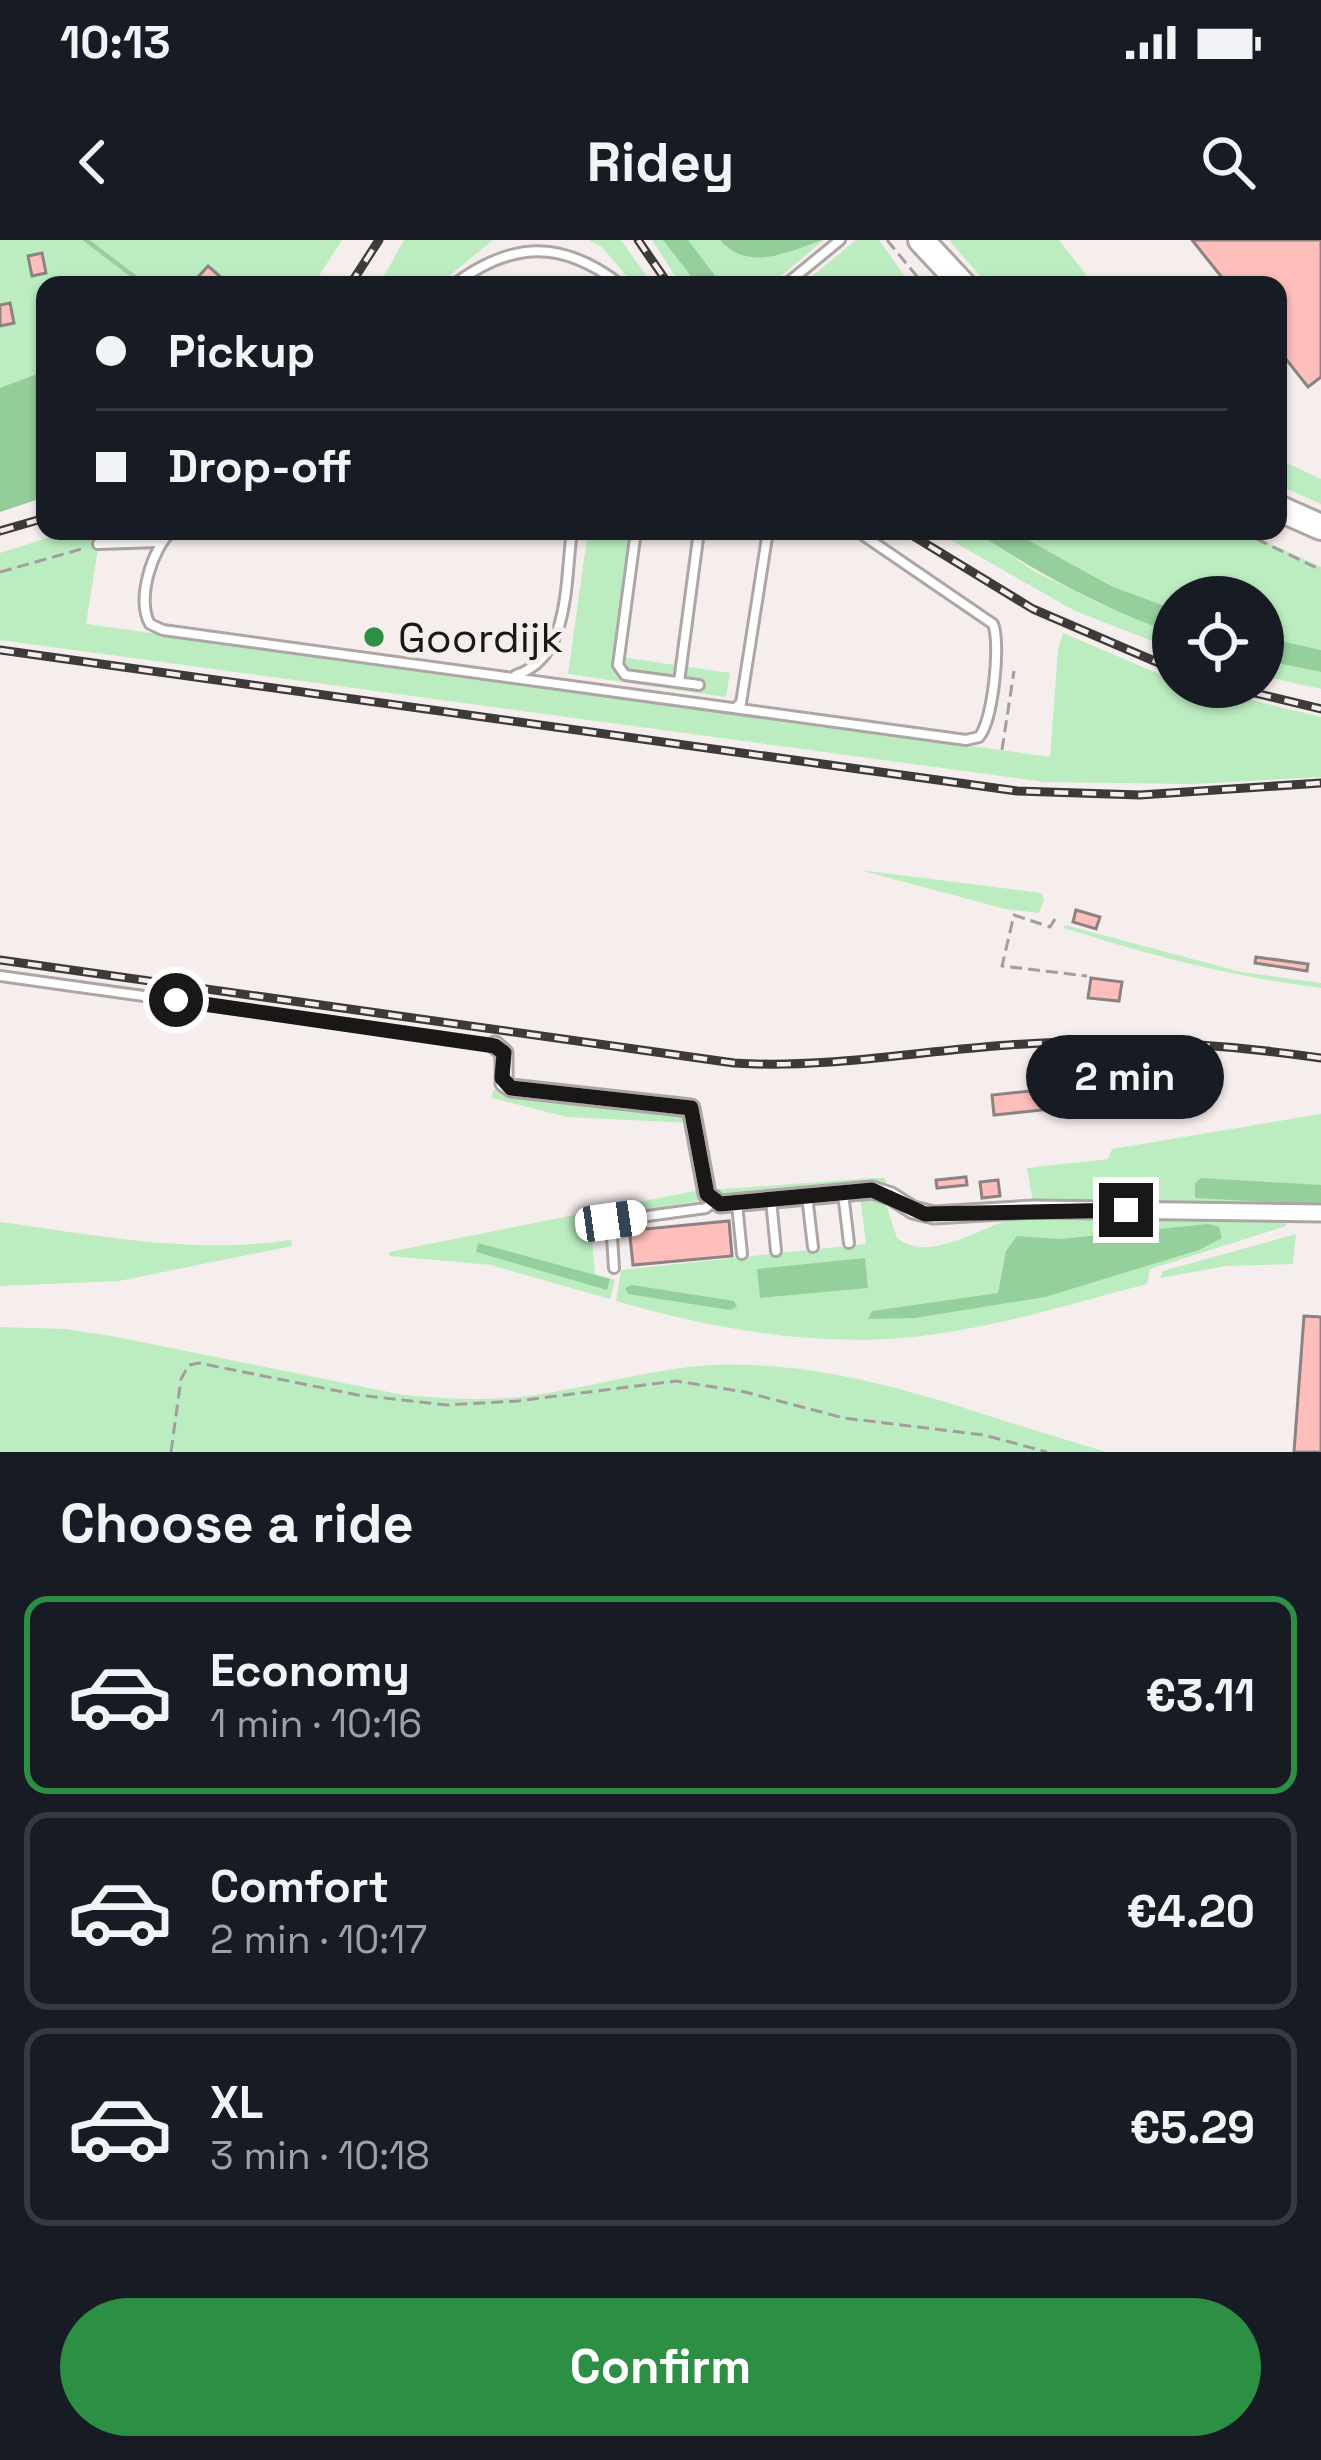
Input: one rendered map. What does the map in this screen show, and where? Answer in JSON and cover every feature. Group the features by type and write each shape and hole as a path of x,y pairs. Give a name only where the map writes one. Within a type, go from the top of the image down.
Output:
{"main road":[{"path":"921,240 955,276"},
{"path":"1287,512 1321,527"}],"street":[{"path":"495,1046 504,1053 502,1078 511,1088 691,1108 706,1189 713,1202 881,1191 913,1210 934,1215 1034,1209 1321,1213"}],"lane":[{"path":"796,276 841,240"},
{"path":"465,276 496,252 532,242 554,242 577,250 612,276"},
{"path":"161,540 143,611 156,628 966,740 983,733 998,637 993,624 870,540"},
{"path":"503,676 532,670 552,649 570,540"},
{"path":"635,540 618,665 625,675 699,685"},
{"path":"679,682 698,540"},
{"path":"734,708 741,703 767,540"},
{"path":"98,544 159,542"},
{"path":"0,976 495,1046"},
{"path":"843,1192 849,1243"},
{"path":"807,1196 813,1247"},
{"path":"771,1200 776,1251"},
{"path":"614,1268 611,1221 706,1208 713,1202"},
{"path":"736,1204 742,1254"}],"path":[{"path":"887,240 917,276"},
{"path":"1259,540 1321,570"},
{"path":"0,572 98,544"},
{"path":"1002,751 1014,671"},
{"path":"1055,919 1050,927 1014,915 1002,966 1087,976"},
{"path":"171,1452 181,1378 189,1365 211,1363 358,1395 447,1405 676,1381 745,1392 844,1418 984,1435 1047,1452"}],"shaded area":[{"path":"0,240 342,240 319,276 36,276 36,491 0,505"},
{"path":"404,240 493,240 449,276 384,276"},
{"path":"589,240 621,240 647,276 626,276 602,247"},
{"path":"652,240 720,240 727,248 779,255 824,240 781,276 675,276"},
{"path":"663,240 688,240 715,276 691,276"},
{"path":"720,240 823,240 783,254 756,257 731,250"},
{"path":"856,240 879,240 905,276 812,276"},
{"path":"949,240 1059,240 1087,276 980,276"},
{"path":"36,374 36,500 0,512 0,388"},
{"path":"1287,463 1321,479 1321,504 1287,489"},
{"path":"41,540 99,540 86,624 1050,757 1063,633 1152,671 1152,708 1284,708 1321,717 1321,777 1192,784 1045,782 0,640 0,553"},
{"path":"587,540 629,540 614,656 730,673 726,697 568,674"},
{"path":"951,540 988,540 1034,571 1152,623 1152,641 1075,611"},
{"path":"988,540 1028,540 1111,586 1152,601 1152,625 1070,588"},
{"path":"1028,540 1263,540 1321,567 1321,650 1284,642 1284,576 1152,576 1152,601 1111,586"},
{"path":"1284,642 1321,650 1321,672 1284,664"},
{"path":"1284,664 1321,672 1321,689 1284,681"},
{"path":"860,870 1041,893 1044,900 1039,913 1005,909"},
{"path":"1065,925 1241,972 1321,983 1321,988 1191,964"},
{"path":"493,1090 677,1110 691,1123 567,1117 492,1098"},
{"path":"1321,1114 1321,1208 1033,1202 1027,1168 1108,1159 1112,1149"},
{"path":"885,1178 886,1184 722,1197 711,1190"},
{"path":"1201,1178 1321,1185 1321,1205 1195,1198 1195,1183"},
{"path":"700,1190 704,1200 590,1219 595,1274 615,1280 610,1299 491,1265 390,1256 389,1252"},
{"path":"860,1195 885,1201 897,1238 926,1247 960,1240 1026,1215 1287,1217 1286,1226 1150,1269 1147,1284 1018,1318 920,1336 853,1340 784,1336 616,1301 621,1270 866,1244"},
{"path":"0,1222 145,1242 218,1245 291,1240 292,1246 119,1281 0,1286"},
{"path":"1208,1224 1219,1227 1222,1238 1199,1250 1045,1297 915,1318 868,1319 872,1311 998,1293 1006,1251 1017,1236 1061,1239"},
{"path":"1296,1234 1293,1264 1226,1266 1160,1278 1163,1271"},
{"path":"478,1243 610,1279 607,1290 476,1252"},
{"path":"865,1258 868,1288 760,1298 757,1269"},
{"path":"632,1285 734,1301 737,1307 730,1310 628,1294 625,1288"},
{"path":"0,1327 66,1329 117,1337 437,1398 523,1397 713,1365 814,1371 913,1393 1107,1452 0,1452"}],"building":[{"path":"1192,240 1321,240 1321,377 1308,387 1287,360 1287,276 1221,276"},
{"path":"42,253 46,273 32,276 28,256"},
{"path":"208,266 220,276 199,276"},
{"path":"10,303 14,323 0,326 0,305"},
{"path":"1076,910 1100,917 1096,929 1073,922"},
{"path":"1256,957 1308,964 1307,971 1255,963"},
{"path":"1091,978 1122,982 1119,1001 1088,998"},
{"path":"1097,1084 1099,1099 1106,1103 994,1115 992,1095"},
{"path":"966,1177 967,1185 937,1188 936,1180"},
{"path":"998,1180 1000,1196 982,1198 980,1182"},
{"path":"729,1221 732,1256 633,1265 629,1227"},
{"path":"1304,1316 1321,1317 1321,1452 1294,1452"}],"waterway":[{"path":"86,240 133,276"}],"railway":[{"path":"356,276 379,240"},
{"path":"638,240 663,276"},
{"path":"0,531 36,521"},
{"path":"920,540 1033,609 1152,660"},
{"path":"0,650 1017,791 1140,795 1321,783"},
{"path":"1284,700 1321,709"},
{"path":"0,960 734,1063 838,1062 1087,1042 1204,1045 1321,1058"}],"place":[{"name":"Goordijk","path":"374,637"}],"route":[{"path":"176,1000 501,1047 502,1078 511,1088 691,1108 707,1194 720,1204 872,1190 934,1215 1126,1210"}]}
